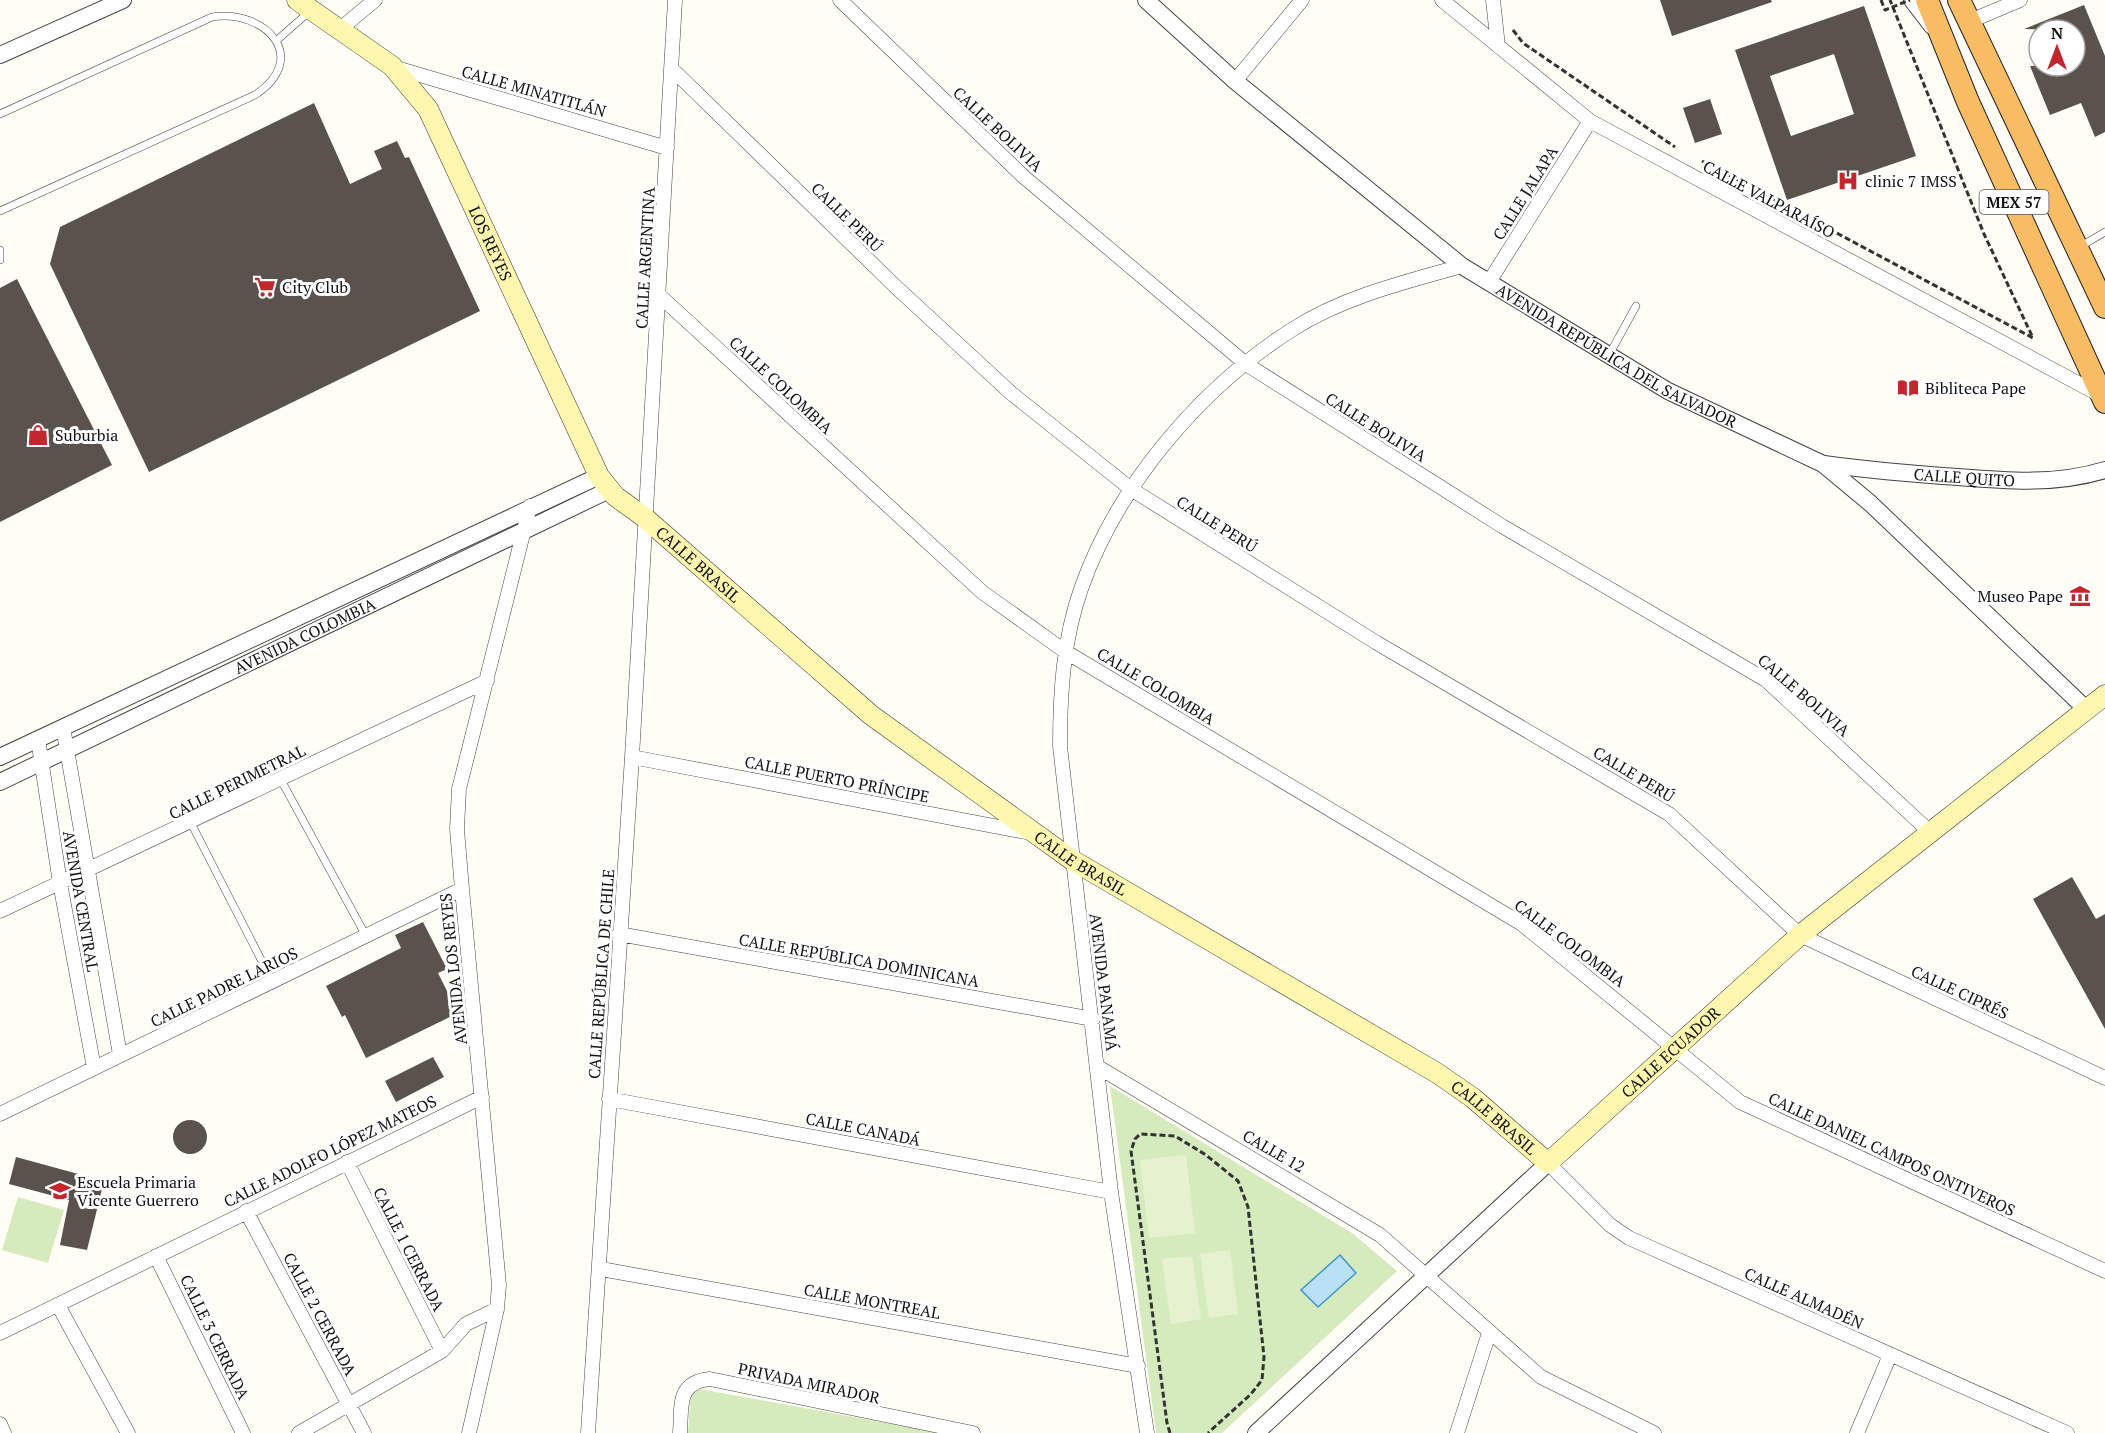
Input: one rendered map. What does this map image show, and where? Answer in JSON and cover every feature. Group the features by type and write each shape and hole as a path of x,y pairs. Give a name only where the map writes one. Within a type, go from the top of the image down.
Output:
{"highway":[{"name":"MEX 57","path":"1927,0 1942,39 2103,399"},
{"name":"MEX 57","path":"1961,0 1968,22 2076,249 2099,288 2105,307"}],"main road":[{"name":"LOS REYES","path":"304,5 392,66 428,109 604,483 644,517"},
{"name":"CALLE BRASIL","path":"644,517 871,715 1035,834 1072,860 1437,1072 1473,1098 1548,1163"},
{"name":"CALLE ECUADOR","path":"1548,1163 1800,935 2105,695"}],"street":[{"path":"0,55 123,0"},
{"path":"339,30 375,0"},
{"name":"CALLE ARGENTINA","path":"644,517 660,296 675,0"},
{"name":"CALLE BOLIVIA","path":"840,0 1024,177 1246,364 1502,526 1766,680 1930,832"},
{"name":"AVENIDA REPÚBLICA DEL SALVADOR","path":"1146,0 1235,81 1462,266 1668,390 1823,464 1870,503 2086,710"},
{"path":"1235,81 1302,0"},
{"name":"CALLE VALPARAÍSO","path":"1442,0 1590,121 2103,399"},
{"path":"1493,0 1498,46"},
{"path":"1911,0 1942,39"},
{"path":"1968,22 2020,0"},
{"name":"CALLE MINATITLÁN","path":"392,66 667,148"},
{"name":"CALLE PERÚ","path":"671,68 896,286 1003,385 1131,489 1377,643 1669,814 1800,935"},
{"name":"CALLE JALAPA","path":"1490,282 1590,121"},
{"name":"AVENIDA PANAMÁ","path":"1147,1433 1111,1192 1060,746 1060,697 1066,652 1081,590 1131,489 1172,434 1246,364 1293,329 1343,304 1462,266"},
{"name":"CALLE COLOMBIA","path":"660,296 982,592 1066,652 1522,924 1677,1048"},
{"name":"CALLE QUITO","path":"1823,464 1877,471 2022,481 2053,481 2105,470"},
{"name":"AVENIDA COLOMBIA","path":"0,757 530,506 604,483"},
{"name":"AVENIDA COLOMBIA","path":"0,782 525,529 604,483"},
{"name":"AVENIDA LOS REYES","path":"469,1433 497,1309 499,1269 457,829 459,789 530,506"},
{"name":"CALLE REPÚBLICA DE CHILE","path":"588,1433 601,1269 644,517"},
{"name":"CALLE PERIMETRAL","path":"0,911 191,823 487,681"},
{"name":"AVENIDA CENTRAL","path":"63,727 120,1055"},
{"name":"AVENIDA CENTRAL","path":"38,739 60,883 94,1068"},
{"name":"CALLE PUERTO PRÍNCIPE","path":"632,757 1035,834"},
{"name":"CALLE PADRE LARIOS","path":"2,1108 94,1068 462,889"},
{"name":"CALLE REPÚBLICA DOMINICANA","path":"619,934 1092,1019"},
{"name":"CALLE CIPRÉS","path":"1800,935 2105,1078"},
{"name":"CALLE DANIEL CAMPOS ONTIVEROS","path":"1677,1048 1740,1102 2105,1271"},
{"name":"CALLE 12","path":"1098,1067 1334,1205 1380,1235 1426,1276"},
{"name":"CALLE ADOLFO LÓPEZ MATEOS","path":"0,1333 482,1097"},
{"name":"CALLE CANADÁ","path":"609,1099 1111,1192"},
{"name":"CALLE 1 CERRADA","path":"347,1162 442,1351"},
{"name":"CALLE ECUADOR","path":"1256,1433 1548,1163"},
{"name":"CALLE ALMADÉN","path":"1548,1163 1610,1225 1629,1238 2067,1433"},
{"name":"CALLE 2 CERRADA","path":"246,1211 364,1433"},
{"name":"CALLE 3 CERRADA","path":"156,1256 243,1433"},
{"name":"CALLE MONTREAL","path":"601,1269 1138,1366"},
{"path":"1426,1276 1541,1377 1654,1433"},
{"path":"58,1305 128,1433"},
{"path":"299,1433 350,1406 442,1351 466,1324 497,1309"},
{"path":"1457,1433 1489,1333"},
{"path":"1857,1433 1890,1355"},
{"name":"PRIVADA MIRADOR","path":"680,1433 682,1397 687,1387 698,1380 710,1379 973,1433"},
{"path":"0,1424 4,1433"}],"lane":[{"path":"276,41 304,5"},
{"path":"0,114 212,17 230,14 246,17 263,27 276,41 281,58 279,74 269,86 255,95 0,211"},
{"path":"2076,249 2105,232"},
{"path":"0,250 0,260"},
{"path":"1609,355 1636,306"},
{"path":"281,780 366,936"},
{"path":"191,823 272,981"}],"path":[{"path":"1881,0 1885,10 1911,0"},
{"path":"1694,157 2033,338 1984,234 1891,2"},
{"path":"1512,21 1513,31 1523,43 1683,151"},
{"path":"1170,1433 1131,1151 1135,1138 1140,1134 1175,1136 1206,1155 1238,1181 1248,1207 1264,1357 1262,1380 1251,1394 1208,1433"}],"green space":[{"path":"1110,1086 1352,1233 1397,1271 1222,1433 1156,1433"},
{"path":"1186,1155 1195,1233 1149,1238 1140,1160"},
{"path":"18,1197 64,1210 48,1263 2,1250"},
{"path":"1230,1250 1238,1314 1209,1318 1200,1254"},
{"path":"1192,1256 1201,1319 1171,1324 1162,1259"},
{"path":"700,1389 941,1433 688,1433 691,1394"}],"water":[{"path":"1340,1255 1356,1273 1318,1307 1301,1290"}],"building":[{"path":"1660,0 1771,0 1772,2 1672,36"},
{"path":"2084,5 2105,56 2105,132 2095,137 2081,103 2050,115 2035,78 2087,78 2087,18 2052,18"},
{"path":"1864,6 1916,156 1787,200 1735,50","holes":["1834,54 1854,114 1791,136 1770,76"]},
{"path":"1710,99 1722,134 1695,143 1683,108"},
{"name":"City Club","path":"314,103 350,184 382,169 374,151 397,141 405,158 409,157 480,311 149,472 50,264 60,227"},
{"path":"17,279 112,465 0,522 0,288"},
{"path":"2072,877 2096,919 2105,914 2105,1029 2033,899"},
{"path":"423,922 447,969 438,973 458,1013 366,1058 345,1015 342,1017 326,986 401,948 395,935"},
{"path":"433,1057 444,1077 396,1102 385,1081"},
{"path":"190,1120 202,1125 207,1137 202,1149 190,1154 178,1149 173,1137 178,1125"},
{"path":"16,1157 104,1181 87,1250 60,1245 69,1200 9,1184"}],"place":[{"name":"clinic 7 IMSS","path":"1848,181"},
{"name":"City Club","path":"265,287"},
{"name":"Bibliteca Pape","path":"1908,388"},
{"name":"Suburbia","path":"38,435"},
{"name":"Museo Pape","path":"2080,596"},
{"name":"Escuela Primaria Vicente Guerrero","path":"60,1191"}]}
